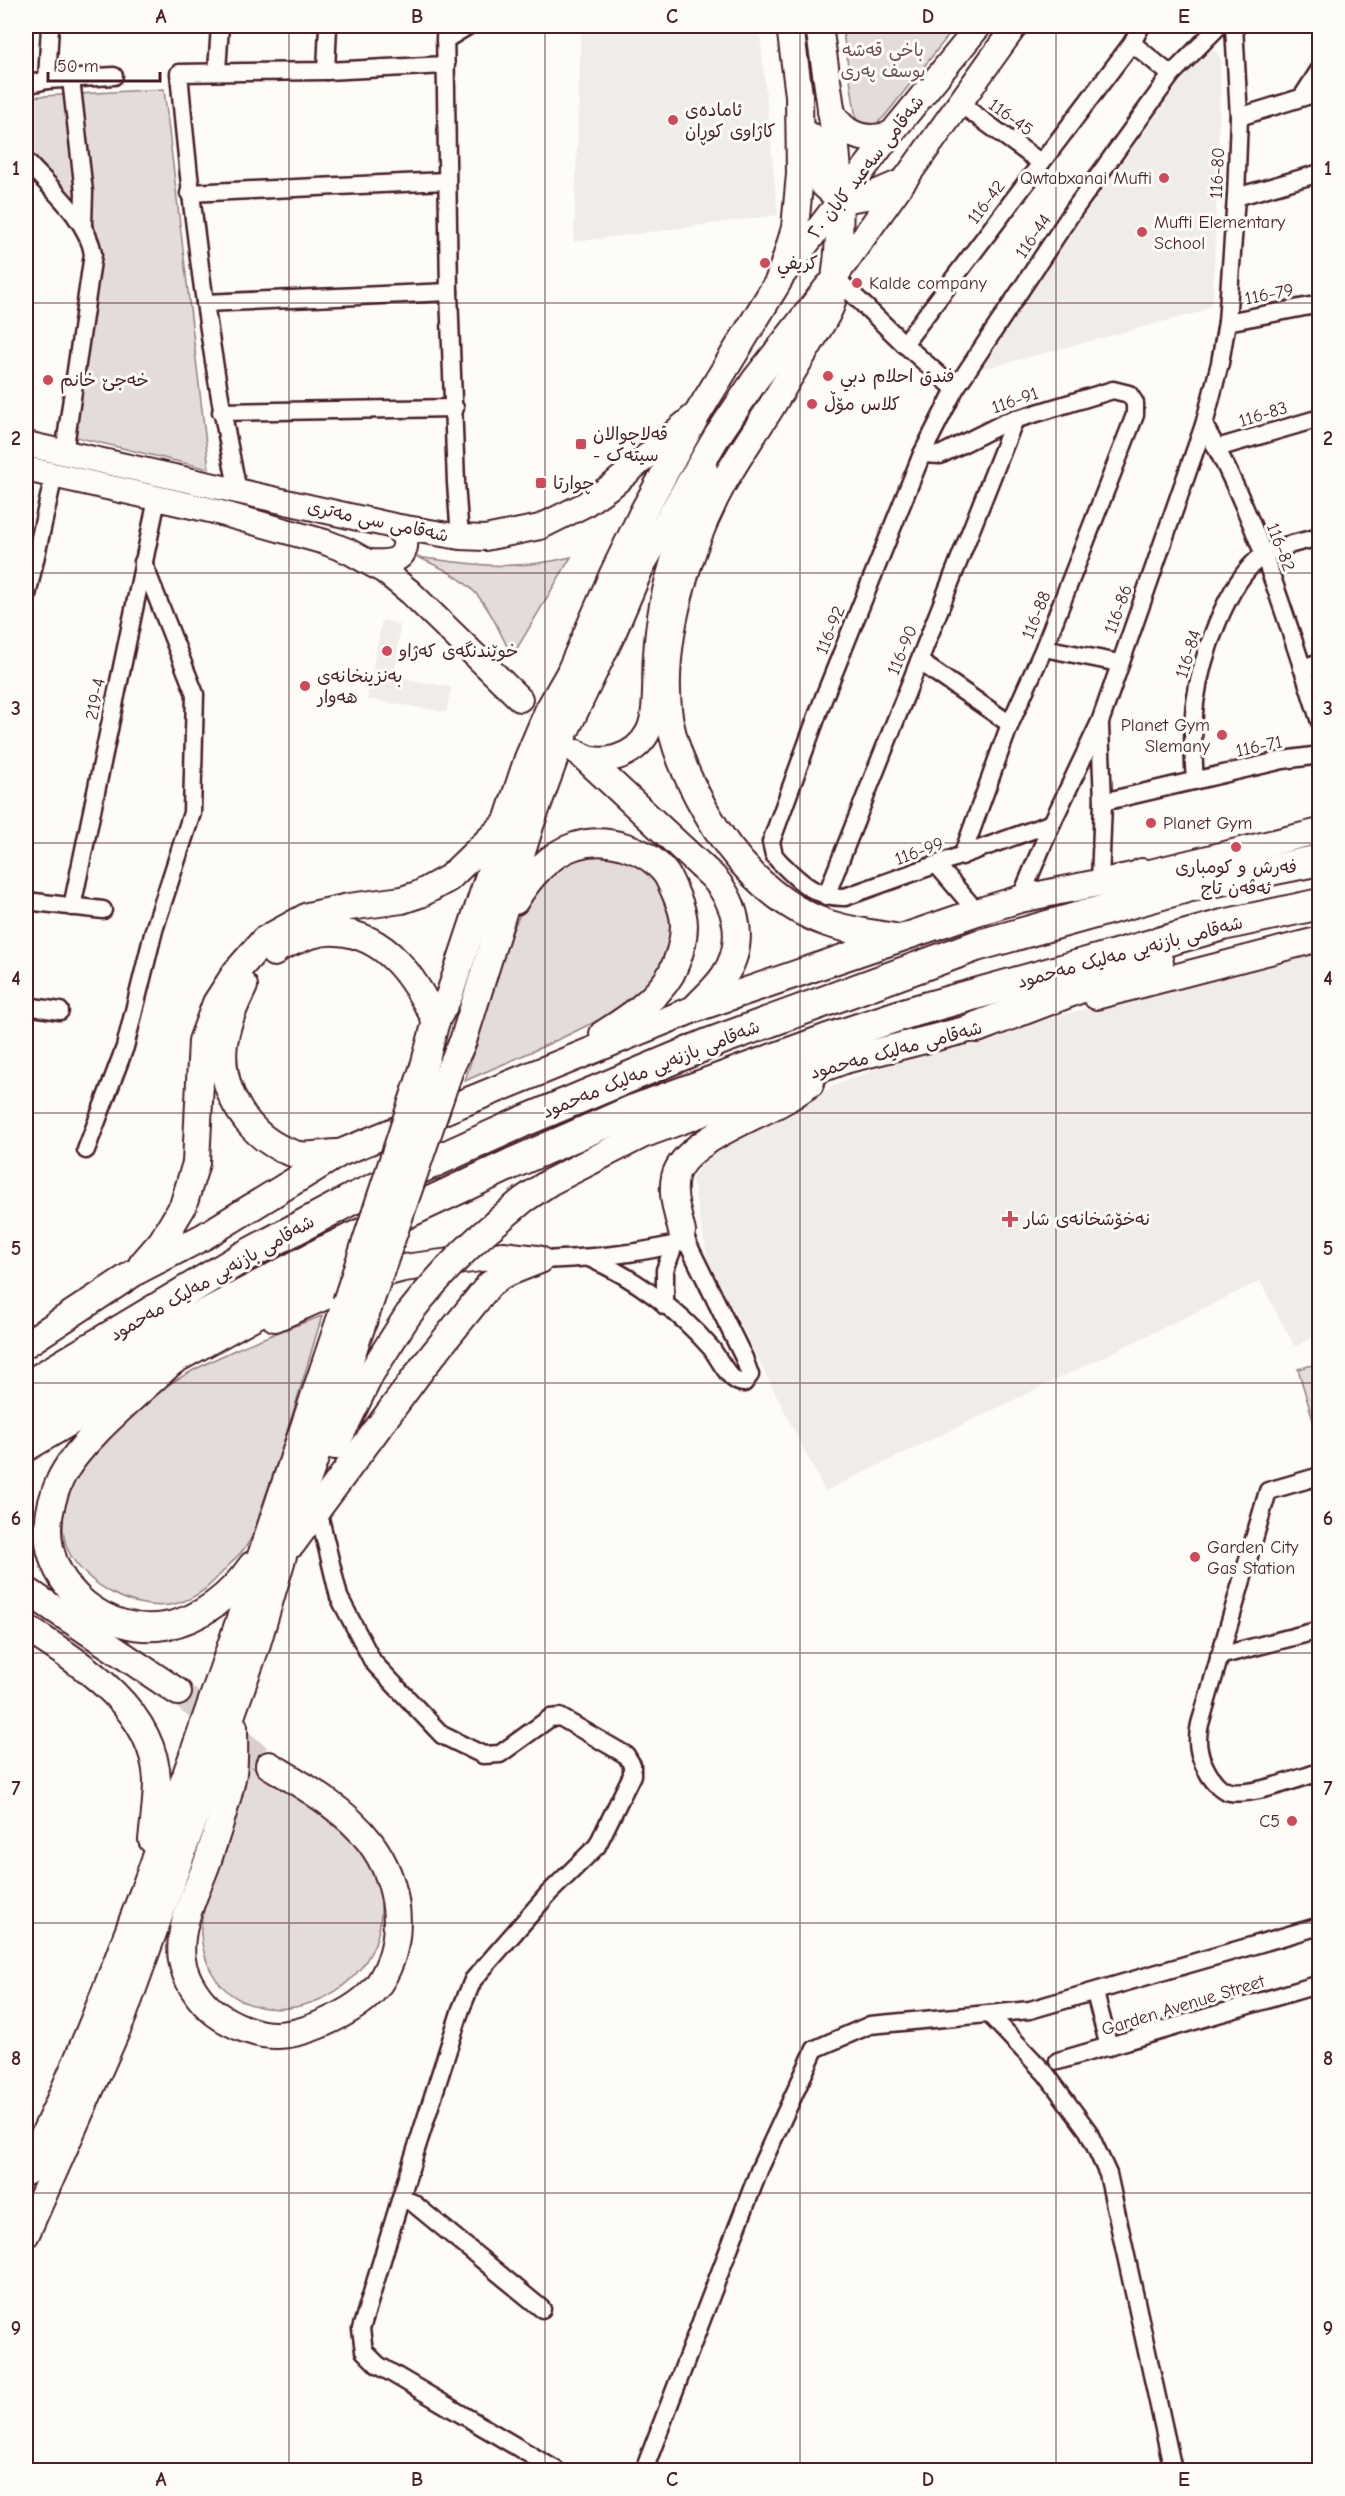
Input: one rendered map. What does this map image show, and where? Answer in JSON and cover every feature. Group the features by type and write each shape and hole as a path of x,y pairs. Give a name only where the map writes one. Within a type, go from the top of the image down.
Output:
{"highway":[{"name":"شەقامی بازنەیی مەلیک مەحمود","path":"26,1387 263,1247 352,1199 522,1122 708,1044 976,946 1191,886 1320,860"},
{"path":"1142,874 1191,886"},
{"name":"شەقامی بازنەیی مەلیک مەحمود","path":"26,1418 195,1320 325,1251 511,1164 634,1110 828,1039 907,1013 1223,925 1320,904"},
{"path":"977,1028 1079,988 1170,959 1258,935 1320,914"}],"main road":[{"path":"790,26 799,95 820,176 828,191 841,200 873,195 901,183"},
{"path":"819,26 841,200 833,296 828,313 723,483 701,530 687,569 675,620 668,667 668,711 676,748 693,789 713,825 757,880 799,911 823,922 900,938"},
{"name":"شەقامی سەعید کابان ٢٠","path":"778,282 890,135 979,26"},
{"name":"شەقامی سەعید کابان ٢٠","path":"835,277 1015,26"},
{"path":"310,1504 357,1305 436,1021 449,996 509,821 528,758 644,510 698,413 778,282 795,228 798,202 799,95"},
{"path":"831,111 842,128 860,138 870,139 890,135"},
{"path":"140,1902 272,1554 357,1305 463,1041 531,823 562,738 612,634 641,566 716,438 755,380 835,277"},
{"name":"شەقامی سی مەتری","path":"26,469 59,464 238,491 394,526 460,537 502,536 540,527 565,516 614,484 698,413"},
{"path":"581,755 603,760 625,754 640,743 650,730 653,716 657,637 663,603 677,553 716,438"},
{"name":"شەقامی سی مەتری","path":"26,444 59,464 157,499 210,510 325,542 370,562 410,592 520,699"},
{"path":"370,562 394,561 404,551 405,537 394,526"},
{"path":"581,755 713,877 728,897 736,921 736,946 733,959 723,976 694,1009"},
{"path":"137,1271 162,1241 183,1206 196,1163 202,1041 216,1003 236,972 264,940 308,916 349,907 402,900 420,894 449,878 509,821"},
{"path":"26,1344 137,1271 203,1238 340,1153 694,1009 1020,899 1142,874 1320,831"},
{"path":"497,932 527,881 556,856 574,846 598,843 619,844 644,855 666,874 681,907 684,925 680,950 670,974 648,1002 561,1062"},
{"path":"340,1153 297,1155 261,1137 243,1120 226,1079 224,1045 230,1014 247,980 278,948 315,934 336,932 366,938 400,964 417,984 436,1021"},
{"name":"شەقامی مەلیک مەحمود","path":"310,1504 313,1485 371,1373 408,1315 458,1256 523,1200 550,1182 642,1134 845,1060 1320,939"},
{"path":"681,1239 674,1185 678,1169 687,1156 787,1099 845,1060"},
{"path":"26,1448 173,1361 216,1339 303,1286 384,1224"},
{"path":"216,1339 277,1317 369,1277 404,1268 503,1254 527,1256 540,1260"},
{"path":"173,1361 87,1443 61,1478 50,1512 48,1530 56,1565 78,1599 108,1620 144,1627 163,1627 193,1618 206,1610 272,1554 310,1504 489,1285 501,1275 540,1260"},
{"path":"26,2234 111,2012 234,1708 256,1647 272,1554"},
{"path":"26,1590 178,1692"},
{"path":"26,1628 99,1681 132,1712 151,1751 157,1778 151,1844 140,1902 111,2012 26,2172"},
{"path":"234,1708 233,1772 207,1862 182,1928 182,1962 197,1996 215,2013 223,2019 252,2031 276,2035 300,2032 345,2013 379,1984 392,1953 398,1919 393,1890 384,1863 368,1840 345,1817 311,1791 269,1765"}],"street":[{"path":"47,80 50,26"},
{"path":"217,71 220,26"},
{"path":"326,71 328,26"},
{"path":"460,537 449,292 445,33 468,26"},
{"name":"116-42","path":"904,344 1132,43 1140,26"},
{"name":"116-44","path":"955,389 1073,211 1171,75 1219,26"},
{"name":"116-80","path":"1227,322 1239,117 1234,26"},
{"path":"1132,43 1171,75"},
{"path":"238,491 221,412 189,193 179,73 326,71 446,65"},
{"path":"1302,97 1320,69"},
{"path":"26,85 47,80 114,76"},
{"path":"71,79 84,192 83,224"},
{"path":"1239,117 1320,92"},
{"name":"116-45","path":"959,103 1040,162"},
{"path":"26,161 83,224 91,243 93,264 59,464 26,600"},
{"path":"1236,197 1320,173"},
{"path":"189,193 446,181"},
{"path":"835,277 904,344 955,389"},
{"path":"206,303 449,292"},
{"name":"116-79","path":"1227,322 1320,304"},
{"name":"116-86","path":"1020,899 1052,823 1100,722 1204,425 1220,363 1227,322"},
{"name":"116-92","path":"826,896 807,888 774,855 771,849 772,836 824,697 922,453 955,389"},
{"name":"116-91","path":"922,453 940,455 1015,419 1113,390 1124,391"},
{"name":"116-88","path":"962,856 1010,724 1044,648 1135,415 1132,398 1124,391"},
{"path":"221,412 455,408"},
{"name":"116-83","path":"1217,448 1320,418"},
{"name":"116-90","path":"826,896 1015,419"},
{"name":"116-82","path":"1204,425 1217,448 1264,554 1320,723"},
{"name":"219-4","path":"72,907 157,499"},
{"path":"1264,554 1320,537"},
{"name":"116-84","path":"1195,781 1193,732 1195,702 1201,672 1227,603 1241,579 1264,554"},
{"path":"86,1150 124,1047 154,930 192,813 195,694 143,562"},
{"path":"1044,648 1119,663"},
{"path":"919,661 1010,724"},
{"path":"1302,668 1320,662"},
{"path":"1100,722 1103,802 1100,882"},
{"name":"116-71","path":"1103,802 1283,760 1320,755"},
{"name":"116-99","path":"826,896 854,896 1052,823"},
{"path":"938,865 977,912"},
{"path":"26,901 103,910"},
{"path":"26,1006 60,1011"},
{"path":"589,1258 628,1279 666,1306 705,1341 733,1379 740,1383 747,1381 749,1372 744,1358 681,1239"},
{"path":"540,1260 632,1254 681,1239"},
{"path":"666,1306 665,1270 681,1239"},
{"path":"1320,1476 1268,1491 1198,1734 1198,1750 1209,1775 1223,1789 1239,1792 1320,1772"},
{"path":"310,1504 339,1596 373,1662 442,1735 483,1755 492,1756 500,1754 550,1718 560,1717 626,1755 632,1765 632,1775 597,1846 549,1893 473,1980 461,2009 361,2329 364,2351 378,2365 556,2470"},
{"path":"1219,1656 1320,1630"},
{"name":"Garden Avenue Street","path":"651,2470 646,2465 760,2168 815,2049 870,2025 1030,2010 1320,1926"},
{"name":"Garden Avenue Street","path":"1058,2061 1320,1984"},
{"path":"1095,1993 1109,2047"},
{"path":"989,2014 1046,2074 1088,2131 1108,2174 1173,2470"},
{"path":"401,2198 413,2203 542,2309"}],"shaded area":[{"name":"ئامادەی کاژاوی کوڕان","path":"581,26 759,26 778,215 574,242"},
{"name":"Qwtabxanai Mufti","path":"1207,50 1216,51 1221,60 1213,297 1210,306 1200,312 987,368 982,367 980,359 1198,57"},
{"name":"خوێندنگەی کەژاو","path":"382,620 400,625 395,677 451,687 446,712 367,699"},
{"name":"نەخۆشخانەی شار","path":"1319,954 1319,1333 1295,1347 1260,1281 825,1491 708,1260 692,1179 708,1153 844,1081 913,1055 1151,991"}],"green space":[{"name":"باخی قەشە یوسف پەری","path":"842,26 956,26 884,117 872,127 858,125 856,119"},
{"path":"164,89 209,469 76,437 93,242 26,157 26,97"},
{"path":"417,557 476,564 512,565 571,557 512,657 494,621 477,595 454,575"},
{"path":"608,853 631,862 650,874 665,892 670,903 672,927 669,948 661,968 649,986 629,1004 465,1081 508,941 532,893 551,874 566,864 584,856"},
{"path":"322,1316 256,1527 242,1551 207,1588 175,1604 160,1606 129,1600 113,1594 86,1574 76,1563 65,1543 63,1516 70,1483 88,1457 142,1403 173,1381 214,1359"},
{"path":"1319,1363 1319,1425 1315,1427 1298,1369"},
{"path":"248,1764 316,1809 349,1835 372,1862 380,1884 381,1906 375,1944 356,1974 328,1995 296,2007 264,2007 234,1996 212,1972 201,1935 206,1902 226,1843"}],"tunnel":[{"path":"178,1692 269,1765"}],"place":[{"name":"ئامادەی کاژاوی کوڕان","path":"673,120"},
{"name":"Qwtabxanai Mufti","path":"1164,178"},
{"name":"Mufti Elementary School","path":"1142,232"},
{"name":"كريفي","path":"765,263"},
{"name":"Kalde company","path":"857,283"},
{"name":"فندق احلام دبي","path":"828,376"},
{"name":"خەجێ خانم","path":"48,380"},
{"name":"کلاس مۆڵ","path":"812,404"},
{"name":"قەلاچوالان - سیتەک","path":"581,444"},
{"name":"چوارتا","path":"541,483"},
{"name":"خوێندنگەی کەژاو","path":"387,651"},
{"name":"بەنزینخانەی هەوار","path":"305,686"},
{"name":"Planet Gym Slemany","path":"1222,735"},
{"name":"Planet Gym","path":"1151,823"},
{"name":"فەرش و کومباری ئەڤەن تاج","path":"1236,847"},
{"name":"نەخۆشخانەی شار","path":"1010,1219"},
{"name":"Garden City Gas Station","path":"1195,1557"},
{"name":"C5","path":"1292,1821"}]}
